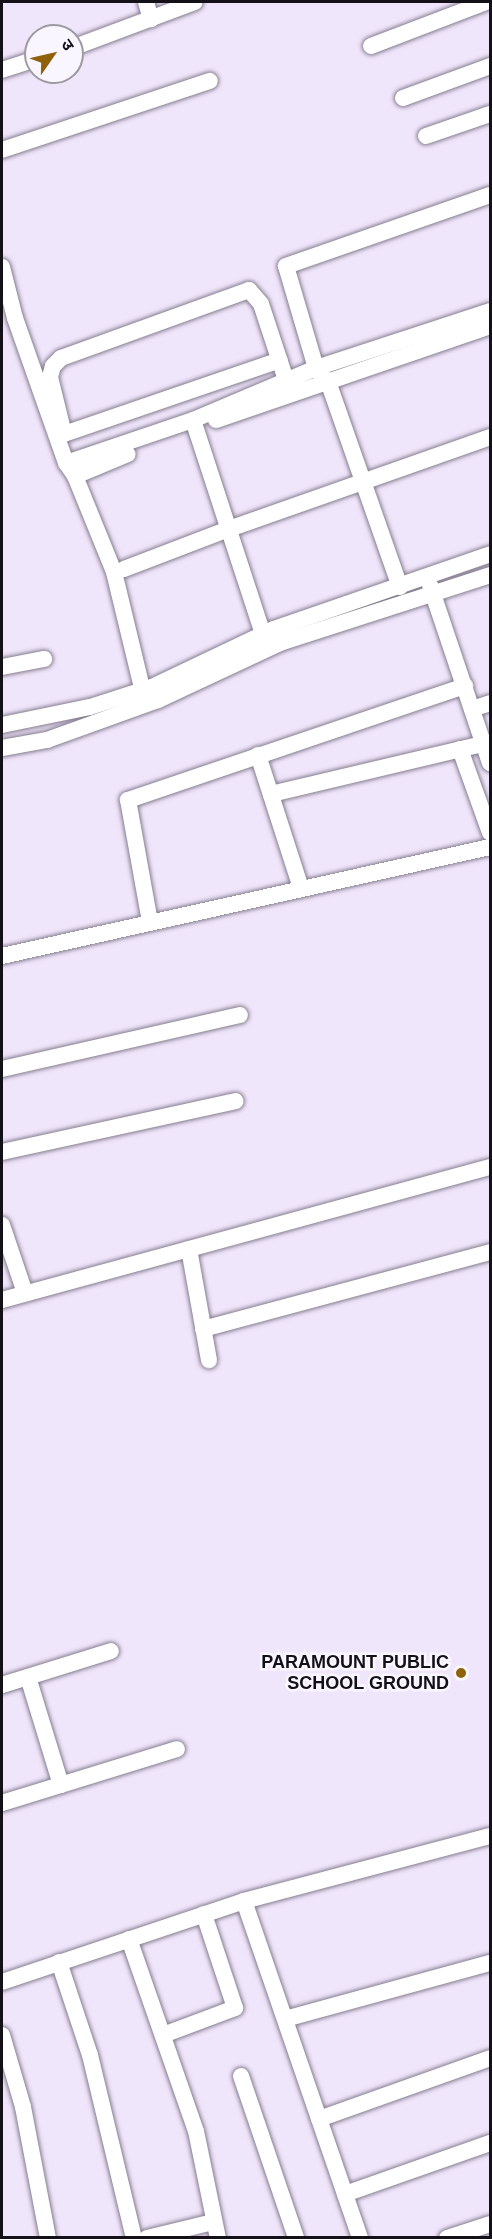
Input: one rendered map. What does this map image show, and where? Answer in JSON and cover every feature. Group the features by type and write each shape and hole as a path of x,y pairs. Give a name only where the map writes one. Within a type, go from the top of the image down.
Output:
{"street":[{"path":"146,2 152,19"},
{"path":"84,44 195,2"},
{"path":"370,46 486,2"},
{"path":"2,70 24,63"},
{"path":"403,98 490,66"},
{"path":"2,150 210,81"},
{"path":"426,136 490,114"},
{"path":"400,587 329,384 316,368 286,266 490,198"},
{"path":"2,267 15,318 114,572 149,695"},
{"path":"149,695 124,570 74,467 50,377 52,366 61,358 249,290 261,304 286,380"},
{"path":"194,423 316,368 490,311"},
{"path":"74,467 194,423 329,384 490,326"},
{"path":"64,434 280,360"},
{"path":"194,423 263,634"},
{"path":"124,570 229,528 490,437"},
{"path":"2,725 149,695 263,634 490,554"},
{"path":"2,748 47,740 149,695 280,643 490,575"},
{"path":"426,576 490,762"},
{"path":"2,667 44,659"},
{"path":"150,922 128,800 465,686"},
{"path":"472,709 490,703"},
{"path":"271,794 482,744"},
{"path":"460,749 490,833"},
{"path":"258,755 301,888"},
{"path":"2,956 490,847"},
{"path":"2,1068 240,1015"},
{"path":"2,1152 236,1101"},
{"path":"2,1300 490,1167"},
{"path":"2,1228 25,1293"},
{"path":"189,1249 209,1360"},
{"path":"203,1329 490,1252"},
{"path":"2,1685 111,1651"},
{"path":"28,1677 61,1785"},
{"path":"2,1803 177,1749"},
{"path":"2,1982 244,1901 490,1836"},
{"path":"244,1901 360,2238"},
{"path":"163,2035 235,2008 204,1914"},
{"path":"129,1939 196,2131 215,2230 147,2238"},
{"path":"59,1962 90,2055 134,2238"},
{"path":"285,2019 490,1963"},
{"path":"2,2035 23,2107 48,2238"},
{"path":"319,2119 490,2058"},
{"path":"241,2076 296,2238"},
{"path":"345,2194 490,2143"},
{"path":"447,2238 490,2224"}],"place":[{"name":"PARAMOUNT PUBLIC SCHOOL GROUND","path":"461,1673"}]}
